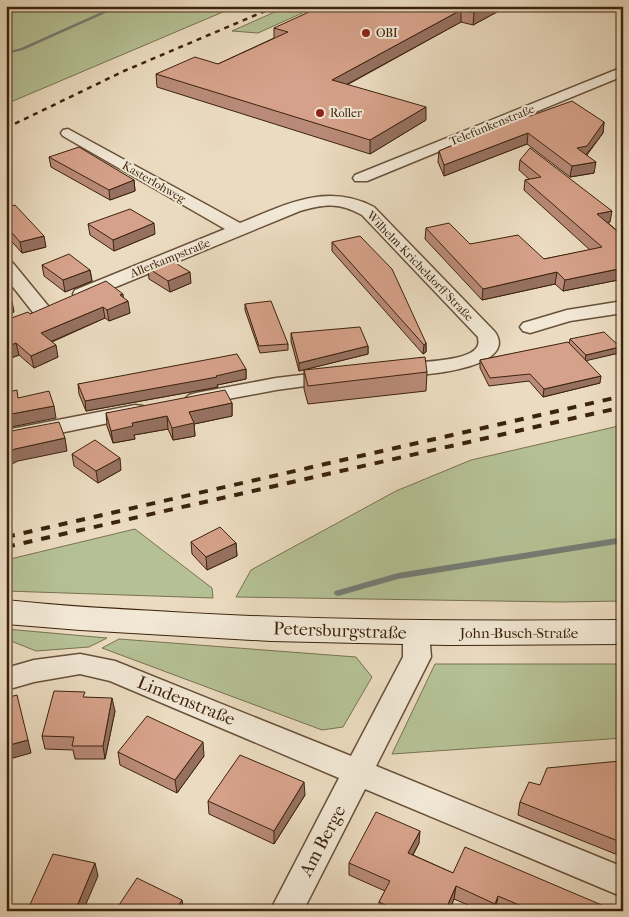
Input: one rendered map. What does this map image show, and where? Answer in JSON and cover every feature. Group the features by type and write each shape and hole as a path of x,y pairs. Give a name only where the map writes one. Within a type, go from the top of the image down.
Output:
{"main road":[{"name":"Petersburgstraße","path":"6,612 40,616 225,628 416,633"},
{"name":"John-Busch-Straße","path":"416,633 623,632"}],"street":[{"name":"Telefunkenstraße","path":"362,178 623,71"},
{"name":"Kasterlohweg","path":"68,134 239,230"},
{"name":"Allerkampstraße","path":"24,318 294,207 317,200 335,199"},
{"name":"Wilhelm-Kricheldorff-Straße","path":"6,437 276,384 468,362 482,356 490,343 488,336 368,211 354,202 335,199"},
{"path":"6,266 42,311"},
{"path":"530,327 567,316 623,307"},
{"name":"Petersburgstraße","path":"359,772 417,657 416,633"},
{"name":"Lindenstraße","path":"6,678 34,671 80,664 115,672 359,772"},
{"path":"359,772 623,882"},
{"name":"Am Berge","path":"286,911 359,772"}],"green space":[{"path":"6,6 237,6 6,104"},
{"path":"288,6 318,6 258,33 232,31"},
{"path":"623,425 623,601 561,602 236,597 251,570 396,491 471,460"},
{"path":"135,529 212,588 213,598 6,591 6,560"},
{"path":"6,629 107,638 89,647 36,651 6,639"},
{"path":"119,639 356,657 372,677 343,727 322,730 102,648"},
{"path":"435,664 623,664 623,738 392,754"}],"building":[{"path":"322,6 488,6 474,13 461,10 332,80 426,107 370,140 156,74 195,57 218,64 288,32 274,28"},
{"path":"572,101 604,122 587,146 577,148 596,162 572,166 528,133 444,165 439,151 512,120 530,116"},
{"path":"79,147 134,180 109,190 49,157"},
{"path":"530,148 612,211 597,214 623,236 623,268 565,280 557,272 483,289 426,228 449,223 470,244 518,235 544,259 602,247 525,180 541,177 520,160"},
{"path":"6,200 12,206 15,205 44,236 20,242 6,226"},
{"path":"130,209 154,223 113,240 88,224"},
{"path":"360,236 392,269 426,343 424,345 332,242"},
{"path":"69,254 90,270 63,280 42,265"},
{"path":"169,259 190,272 168,281 148,268"},
{"path":"106,281 123,294 120,295 128,301 107,310 103,307 41,333 56,345 31,356 16,343 6,347 6,320 28,312 30,314"},
{"path":"6,296 12,301 6,304"},
{"path":"271,301 288,344 259,346 245,304"},
{"path":"360,327 368,346 299,363 291,333"},
{"path":"604,332 620,347 586,355 570,339"},
{"path":"568,342 601,376 544,389 530,374 490,378 480,360"},
{"path":"237,354 246,369 217,377 85,401 78,384"},
{"path":"425,357 427,372 308,386 304,370"},
{"path":"17,390 18,398 49,391 54,406 6,415 6,391"},
{"path":"225,390 232,403 189,412 194,423 172,428 167,416 132,423 133,426 111,431 106,413"},
{"path":"59,422 65,438 15,449 6,453 6,432"},
{"path":"95,440 120,458 96,471 72,454"},
{"path":"220,527 236,543 206,557 191,542"},
{"path":"54,691 85,692 83,697 112,698 103,746 72,746 74,737 42,736"},
{"path":"17,695 28,740 6,746 6,698"},
{"path":"147,716 203,742 175,780 118,752"},
{"path":"240,755 304,782 274,831 208,801"},
{"path":"623,762 623,843 520,802 529,782 540,785 547,768"},
{"path":"376,812 420,831 408,853 453,873 465,847 604,906 602,911 533,911 498,896 495,904 456,886 445,911 398,911 379,902 390,881 349,863"},
{"path":"53,854 95,863 75,911 35,911 28,909"},
{"path":"137,878 182,900 175,911 115,911"}],"waterway":[{"path":"6,53 22,49 119,6"},
{"path":"338,593 398,576 623,540"}],"railway":[{"path":"6,128 124,71 277,6"},
{"path":"6,537 623,396"},
{"path":"6,547 623,407"}],"place":[{"name":"OBI","path":"366,33"},
{"name":"Roller","path":"320,113"}]}
